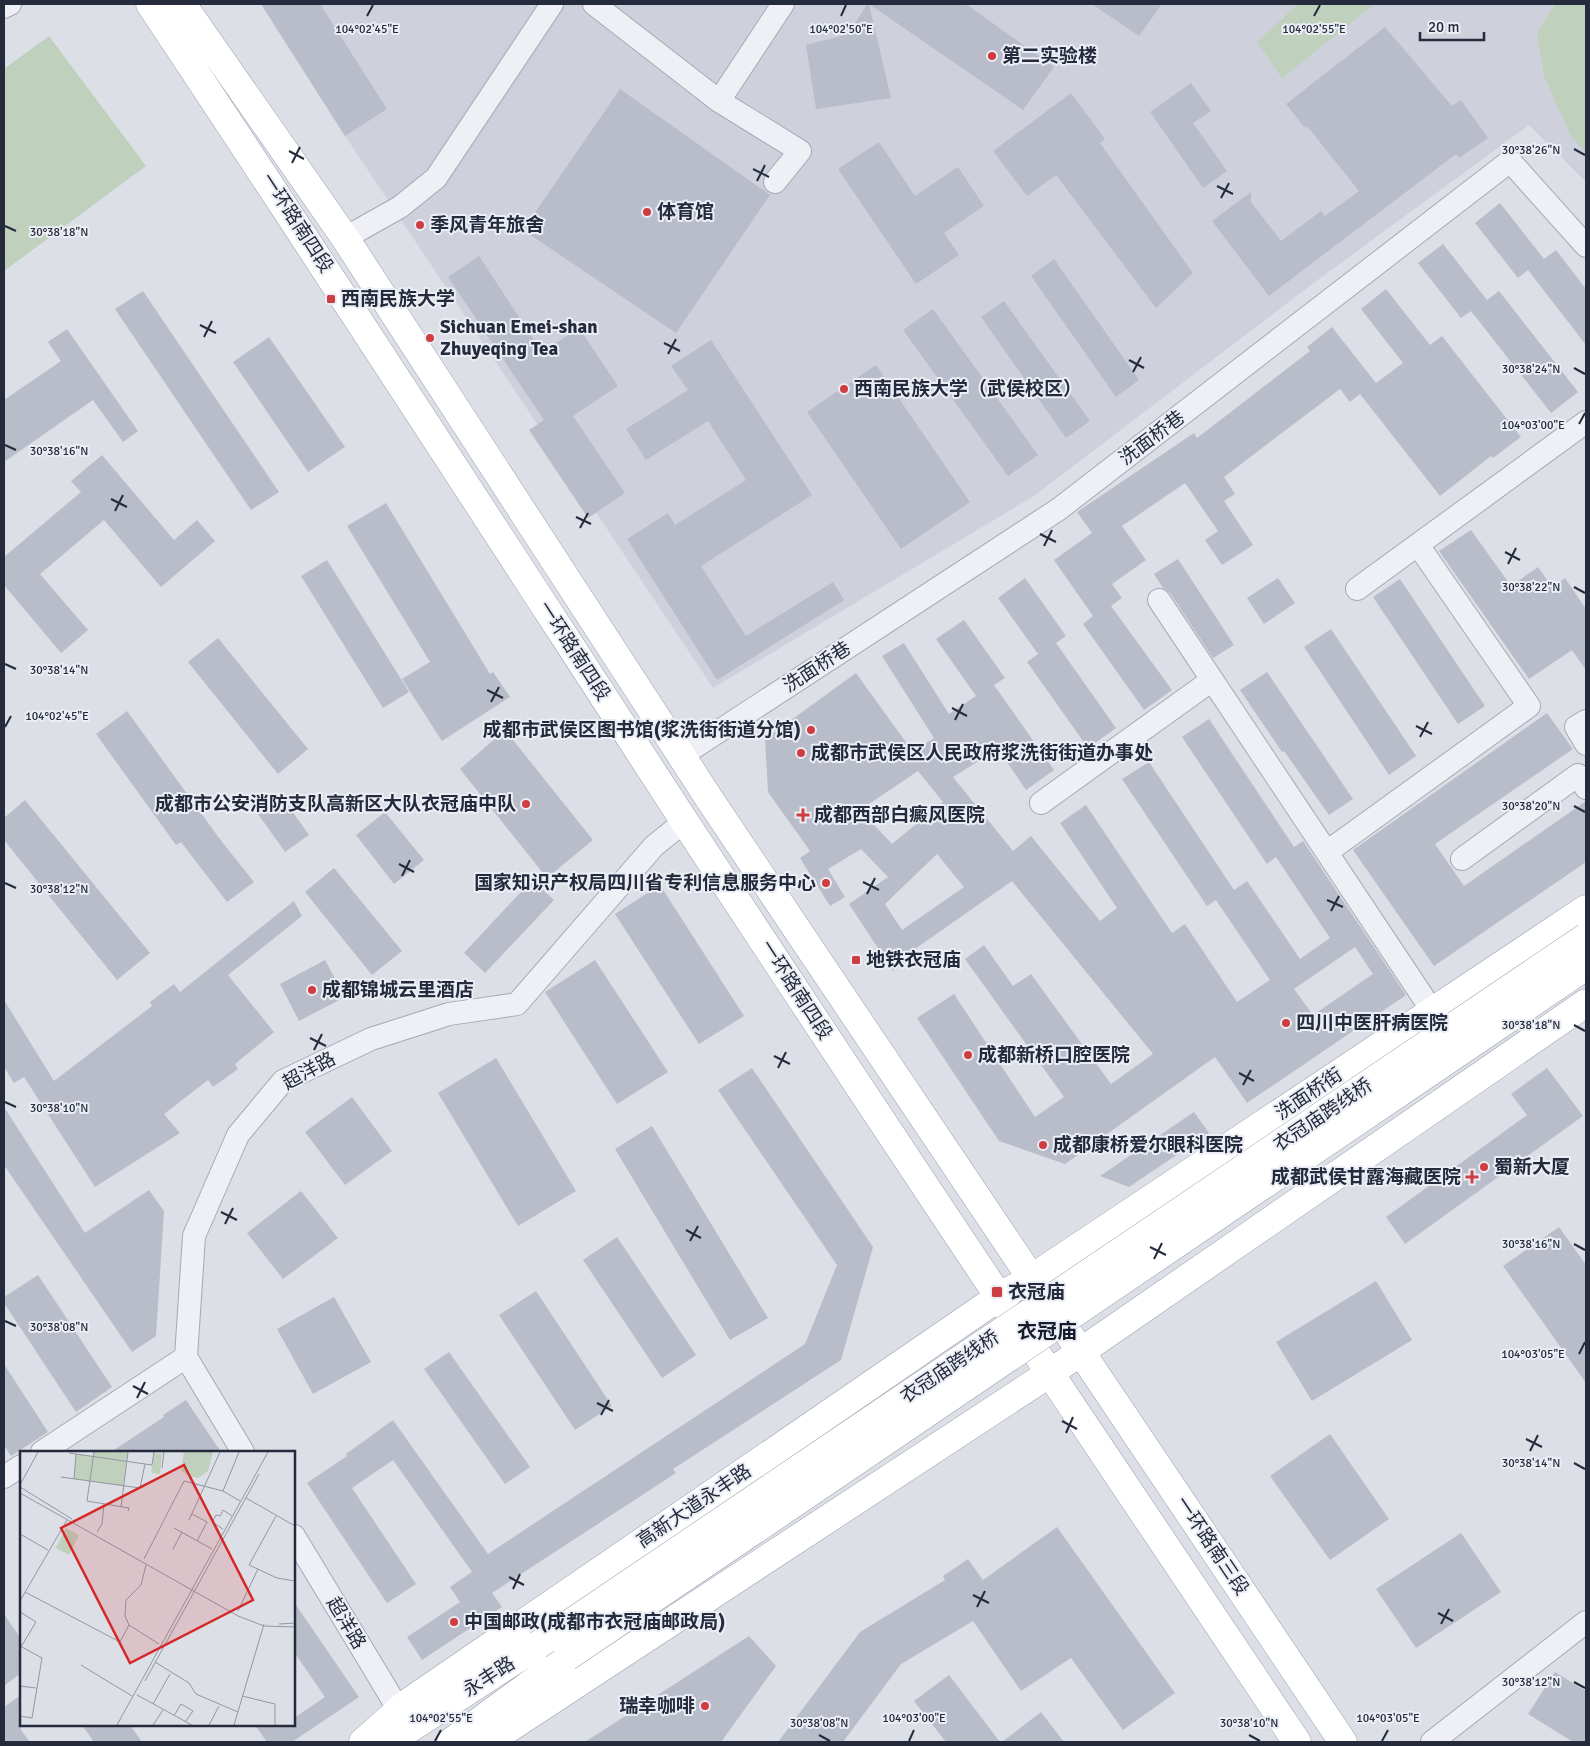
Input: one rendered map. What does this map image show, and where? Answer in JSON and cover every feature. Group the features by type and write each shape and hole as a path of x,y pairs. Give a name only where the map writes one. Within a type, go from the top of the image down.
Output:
{"main road":[{"name":"一环路南四段","path":"150,4 310,243 684,821 1050,1373"},
{"name":"一环路南四段","path":"182,4 345,238 681,756 1080,1351"},
{"name":"洗面桥街","path":"1032,1278 1586,909"},
{"name":"衣冠庙跨线桥","path":"538,1645 1586,938"},
{"name":"衣冠庙跨线桥","path":"567,1657 1586,966"},
{"path":"488,1742 1050,1373 1586,1003"},
{"name":"高新大道永丰路","path":"363,1742 399,1710 999,1297 1032,1278"},
{"name":"一环路南三段","path":"1080,1351 1344,1742"},
{"name":"一环路南三段","path":"1050,1373 1297,1742"},
{"name":"永丰路","path":"390,1742 538,1645"},
{"name":"永丰路","path":"451,1742 567,1657"}],"street":[{"path":"4,7 10,4"},
{"path":"345,238 400,207 436,178 552,4"},
{"path":"594,4 719,101 800,151 774,182"},
{"path":"719,101 783,4"},
{"name":"洗面桥巷","path":"681,756 1059,509 1510,161 1586,246"},
{"path":"1358,589 1586,422"},
{"path":"1327,852 1529,706 1418,545"},
{"path":"1159,600 1432,1012"},
{"path":"1041,803 1212,680"},
{"path":"1586,721 1576,727 1586,744"},
{"path":"1462,859 1578,775 1586,788"},
{"name":"超洋路","path":"186,1357 194,1236 238,1134 283,1081 371,1038 449,1014 517,1004 654,846 684,821"},
{"path":"44,1451 186,1357 243,1451"},
{"path":"4,1477 20,1467"},
{"name":"超洋路","path":"295,1538 399,1710"},
{"path":"1432,1742 1586,1622"}],"shaded area":[{"name":"西南民族大学（武侯校区）","path":"261,4 1586,4 1586,182 1529,125 1315,282 1034,496 713,688 345,136"}],"green space":[{"path":"1298,4 1375,4 1282,78 1257,42"},
{"path":"1555,4 1586,4 1586,152 1571,136 1544,76 1537,34"},
{"path":"49,36 146,166 4,271 4,69"}],"building":[{"path":"261,4 320,4 387,109 345,136"},
{"path":"867,4 869,4 891,98 816,109 806,45 849,34"},
{"path":"869,4 966,4 1054,67 1023,110"},
{"path":"1092,4 1162,4 1139,36"},
{"path":"1385,27 1452,106 1461,100 1488,138 1459,158 1456,154 1269,296 1212,221 1251,192 1251,202 1281,241 1321,211 1325,216 1359,191 1307,126 1305,128 1286,104"},
{"path":"1191,83 1211,111 1193,123 1227,171 1203,188 1150,112"},
{"name":"体育馆","path":"620,89 770,195 676,333 523,230"},
{"path":"1071,93 1105,139 1100,143 1193,273 1156,308 1056,175 1027,196 993,151"},
{"path":"879,142 915,196 958,167 984,206 944,233 959,255 916,284 838,169"},
{"path":"1500,203 1544,259 1556,250 1586,289 1586,345 1528,270 1518,278 1475,223"},
{"path":"1443,244 1487,300 1499,291 1578,392 1551,413 1471,311 1461,318 1418,263"},
{"path":"479,256 542,352 579,328 618,386 573,416 625,493 588,518 529,430 544,420 448,277"},
{"path":"1054,259 1139,380 1116,397 1031,276"},
{"path":"1386,289 1430,345 1442,336 1521,437 1493,458 1491,456 1440,496 1360,394 1350,402 1340,389 1224,477 1235,494 1224,501 1253,545 1222,565 1205,540 1218,531 1185,483 1122,526 1146,560 1112,584 1122,598 1111,606 1172,690 1144,710 1083,624 1093,616 1054,560 1092,533 1077,512 1194,433 1197,438 1310,351 1307,347 1332,327 1376,383 1403,363 1361,309"},
{"path":"143,291 279,492 251,510 115,309"},
{"path":"1004,301 1090,421 1066,438 981,317"},
{"path":"933,309 1038,455 1008,476 903,330"},
{"path":"67,329 138,431 123,442 93,400 4,462 4,400 61,361 48,342"},
{"path":"269,337 345,447 308,472 233,362"},
{"path":"711,340 812,495 701,566 746,636 833,582 844,600 717,680 627,539 668,513 675,525 746,480 708,421 646,460 626,429 688,390 671,366"},
{"path":"876,365 970,502 901,549 807,412"},
{"path":"102,455 174,540 197,520 215,541 161,587 104,520 40,574 88,630 61,653 4,585 4,557 81,492 71,481"},
{"path":"386,503 490,674 493,672 510,697 442,741 402,679 430,662 347,526"},
{"path":"1471,530 1511,586 1538,567 1552,587 1565,578 1586,609 1586,670 1572,650 1529,679 1439,551"},
{"path":"1178,559 1234,645 1213,658 1170,593 1163,588 1154,574"},
{"path":"327,560 409,692 383,708 301,576"},
{"path":"1025,578 1066,636 1056,643 1116,728 1088,748 1027,662 1038,654 998,598"},
{"path":"1278,578 1295,603 1264,624 1247,598"},
{"path":"1400,579 1485,706 1458,724 1373,597"},
{"path":"964,620 1005,678 994,685 1054,770 1026,790 998,749 953,777 1013,851 1031,836 1100,921 1117,908 1060,823 1086,805 1172,933 1185,924 1237,1002 1270,980 1216,900 1207,906 1122,779 1149,762 1234,890 1247,881 1300,959 1330,938 1276,857 1267,864 1182,737 1209,719 1294,847 1303,841 1406,995 1247,1103 1215,1057 1065,1164 999,1141 917,1018 954,994 1035,1117 1064,1097 965,959 984,945 1013,986 1031,974 1111,1084 1153,1054 1012,881 915,949 918,955 893,971 849,904 888,877 861,849 828,869 845,897 830,906 800,858 810,851 768,792 765,739 856,673 913,752 934,738 882,656 904,643 949,714 976,696 936,639","holes":["918,771 943,802 892,844 860,810","937,854 964,887 902,930 885,904","1355,947 1373,974 1313,1015 1294,989"]},
{"path":"1331,629 1416,756 1389,775 1304,647"},
{"path":"218,638 308,749 278,774 188,662"},
{"path":"1267,672 1353,799 1329,815 1284,751 1282,752 1240,690"},
{"path":"127,711 219,838 254,882 227,902 181,842 176,845 96,734"},
{"path":"1547,713 1573,749 1435,844 1464,886 1586,801 1586,862 1434,966 1353,850"},
{"name":"成都市公安消防支队高新区大队衣冠庙中队","path":"505,730 593,840 547,878 460,769"},
{"path":"282,797 309,835 285,852 258,814"},
{"path":"25,800 150,953 117,980 4,840 4,818"},
{"path":"385,812 424,860 394,884 356,835"},
{"path":"334,868 402,951 372,975 305,892"},
{"path":"532,880 554,900 485,973 464,953"},
{"path":"660,885 744,1016 699,1044 615,914"},
{"path":"294,901 302,916 228,975 274,1032 235,1064 238,1069 213,1087 208,1080 164,1114 180,1133 95,1187 24,1077 14,1083 4,1067 4,1000 54,1081 152,1006 150,1002 174,984 180,992"},
{"name":"成都锦城云里酒店","path":"325,960 345,997 299,1021 280,984"},
{"path":"595,960 668,1072 617,1104 545,992"},
{"path":"496,1058 576,1191 518,1226 438,1093"},
{"path":"752,1068 873,1247 841,1360 673,1469 676,1473 492,1593 502,1607 422,1660 407,1637 460,1602 450,1587 472,1572 393,1460 352,1488 416,1584 387,1603 307,1483 347,1456 346,1454 393,1420 488,1554 805,1344 837,1265 718,1090"},
{"name":"蜀新大厦","path":"1547,1068 1583,1116 1405,1244 1386,1217 1527,1115 1511,1094"},
{"path":"352,1097 392,1151 345,1185 305,1132"},
{"path":"4,1107 85,1233 149,1190 164,1211 156,1336 132,1352 4,1165"},
{"path":"1194,1112 1209,1133 1129,1187 1100,1176"},
{"path":"652,1126 768,1318 730,1340 615,1149"},
{"path":"301,1191 338,1238 283,1279 247,1233"},
{"path":"1559,1227 1586,1265 1586,1383 1503,1266"},
{"path":"617,1237 696,1355 662,1378 583,1260"},
{"path":"38,1275 112,1387 76,1412 4,1303 4,1297"},
{"path":"1376,1281 1412,1340 1312,1401 1276,1342"},
{"path":"536,1291 612,1406 575,1430 499,1315"},
{"path":"334,1297 371,1362 313,1394 277,1329"},
{"path":"449,1352 530,1467 505,1484 424,1369"},
{"path":"4,1364 48,1432 11,1456 4,1445"},
{"path":"186,1400 220,1451 113,1451 164,1417 163,1415"},
{"path":"1330,1434 1389,1519 1330,1560 1270,1476"},
{"path":"1057,1527 1175,1693 1123,1730 1071,1658 1021,1691 973,1621 901,1664 843,1742 778,1742 860,1632 945,1580 943,1576 968,1559 983,1580"},
{"path":"1461,1533 1501,1592 1416,1648 1376,1589"},
{"path":"295,1603 359,1697 292,1742 267,1742 256,1726 295,1726 295,1717 325,1697 295,1653"},
{"path":"4,1614 20,1638 20,1674 4,1686"},
{"path":"749,1636 776,1666 721,1742 585,1742"},
{"path":"1555,1672 1586,1691 1586,1742 1573,1742 1528,1714"},
{"path":"949,1675 1000,1742 946,1742 914,1701"},
{"path":"20,1696 20,1726 30,1742 4,1742 4,1707"},
{"path":"1041,1712 1064,1742 1002,1742"},
{"path":"83,1726 131,1726 142,1742 94,1742"}],"place":[{"name":"第二实验楼","path":"992,56"},
{"name":"体育馆","path":"647,212"},
{"name":"季风青年旅舍","path":"420,225"},
{"name":"西南民族大学","path":"331,299"},
{"name":"Sichuan Emei-shan Zhuyeqing Tea","path":"430,338"},
{"name":"西南民族大学（武侯校区）","path":"844,389"},
{"name":"成都市武侯区图书馆(浆洗街街道分馆)","path":"811,730"},
{"name":"成都市武侯区人民政府浆洗街街道办事处","path":"801,753"},
{"name":"成都市公安消防支队高新区大队衣冠庙中队","path":"526,804"},
{"name":"成都西部白癜风医院","path":"803,815"},
{"name":"国家知识产权局四川省专利信息服务中心","path":"826,883"},
{"name":"地铁衣冠庙","path":"856,960"},
{"name":"成都锦城云里酒店","path":"312,990"},
{"name":"四川中医肝病医院","path":"1286,1023"},
{"name":"成都新桥口腔医院","path":"968,1055"},
{"name":"成都康桥爱尔眼科医院","path":"1043,1145"},
{"name":"蜀新大厦","path":"1484,1167"},
{"name":"成都武侯甘露海藏医院","path":"1472,1177"},
{"name":"衣冠庙","path":"997,1292"},
{"name":"中国邮政(成都市衣冠庙邮政局)","path":"454,1622"},
{"name":"瑞幸咖啡","path":"705,1706"}],"district":[{"name":"衣冠庙","path":"1047,1331"}]}
